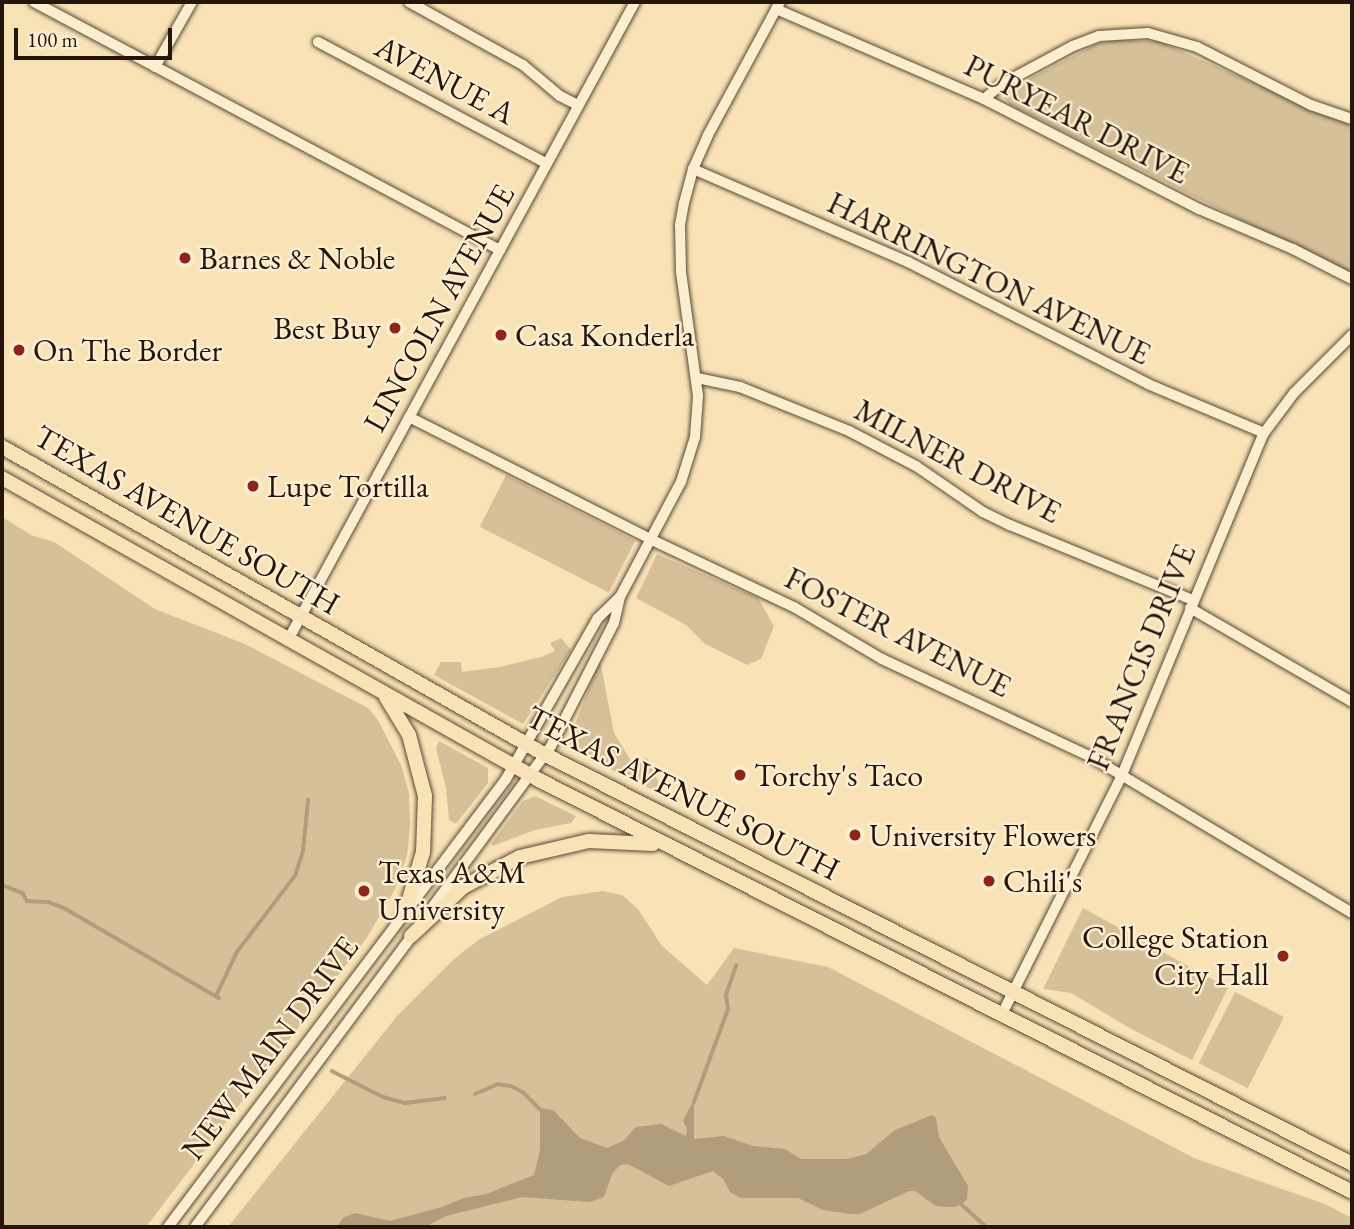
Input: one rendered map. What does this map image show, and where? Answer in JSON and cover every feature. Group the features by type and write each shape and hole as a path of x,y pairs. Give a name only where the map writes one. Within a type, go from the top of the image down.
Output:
{"main road":[{"name":"TEXAS AVENUE SOUTH","path":"2,447 544,754 1352,1164"},
{"path":"23,490 36,466"},
{"name":"TEXAS AVENUE SOUTH","path":"2,478 529,775 796,913 1352,1192"},
{"path":"383,693 408,735 425,796 423,852 405,913"},
{"path":"411,936 450,897 470,882 531,853 589,841 660,844"},
{"path":"796,913 810,890"}],"street":[{"path":"34,2 500,250"},
{"path":"155,67 192,2"},
{"path":"409,2 523,65 560,96 578,105"},
{"name":"LINCOLN AVENUE","path":"288,639 635,2"},
{"path":"620,597 652,540 689,459 698,414 680,248 680,225 693,169 708,135 778,5"},
{"name":"PURYEAR DRIVE","path":"778,5 984,99 1199,209 1293,249 1352,279"},
{"path":"984,99 1002,84 1073,46 1099,36 1148,33 1197,47 1311,105 1352,119"},
{"name":"AVENUE A","path":"318,42 547,164"},
{"name":"HARRINGTON AVENUE","path":"693,169 908,262 1148,384 1264,433"},
{"name":"FRANCIS DRIVE","path":"1001,1016 1122,775 1264,433 1294,393 1352,335"},
{"name":"MILNER DRIVE","path":"696,378 740,387 849,431 916,466 983,512 1191,604 1352,702"},
{"name":"FOSTER AVENUE","path":"409,417 652,540 794,607 882,659 1057,740 1122,775 1352,913"},
{"name":"NEW MAIN DRIVE","path":"168,1227 514,767 598,618 620,597"},
{"name":"NEW MAIN DRIVE","path":"195,1227 544,754 614,623 620,597"},
{"path":"227,1148 245,1160"}],"shaded area":[{"path":"1116,40 1158,41 1352,126 1352,275 1010,105 1004,97 1006,91 1096,44"},
{"path":"506,475 635,541 609,593 480,527"},
{"path":"2,517 31,535 54,542 155,609 245,644 368,708 378,720 401,765 409,793 407,856 395,889 368,936 146,1227 2,1227"},
{"path":"657,554 758,598 774,626 761,659 747,665 705,644 686,625 636,598"},
{"path":"561,638 571,650 523,724 434,675 441,662 461,662 462,672 500,667 541,657 555,651 550,643"},
{"path":"600,660 614,733 631,761 647,758 665,796 566,747"},
{"path":"439,741 488,768 488,783 456,824 449,820 446,788 436,748"},
{"path":"535,796 576,816 571,823 535,830 493,846 491,844 523,801"},
{"path":"603,891 622,895 638,909 662,946 707,985 734,948 828,967 1194,1158 1325,1204 1352,1218 1352,1227 228,1227 398,1015 455,958 480,939 562,897"},
{"path":"1083,908 1228,988 1192,1060 1133,1030 1071,993 1043,989"},
{"path":"1235,992 1284,1017 1248,1088 1199,1063"},
{"path":"694,1099 694,1139 724,1136 753,1146 785,1149 801,1159 847,1159 866,1154 895,1130 932,1115 936,1118 939,1137 968,1186 967,1200 956,1207 936,1206 915,1191 909,1191 860,1214 850,1214 823,1210 798,1198 740,1198 730,1192 723,1179 713,1171 669,1186 628,1164 620,1165 612,1174 604,1197 589,1202 522,1197 446,1216 425,1227 337,1227 343,1218 355,1213 390,1221 464,1198 486,1194 534,1175 540,1150 540,1108 553,1110 580,1138 607,1148 623,1141 636,1127 661,1124 686,1136 687,1129 683,1121"}],"waterway":[{"path":"216,996 237,952 295,876 303,851 308,800"},
{"path":"2,885 23,893 27,901 48,902 66,909 219,998"},
{"path":"694,1102 728,1009 726,995 736,966"},
{"path":"332,1071 383,1097 405,1103 445,1098"},
{"path":"475,1094 498,1084 511,1086 523,1092 542,1111"},
{"path":"959,1202 987,1227"}],"place":[{"name":"Barnes & Noble","path":"185,258"},
{"name":"Best Buy","path":"395,328"},
{"name":"Casa Konderla","path":"501,335"},
{"name":"On The Border","path":"19,350"},
{"name":"Lupe Tortilla","path":"253,486"},
{"name":"Torchy's Taco","path":"740,775"},
{"name":"University Flowers","path":"855,835"},
{"name":"Chili's","path":"989,881"},
{"name":"Texas A&M University","path":"364,891"},
{"name":"College Station City Hall","path":"1283,956"}]}
